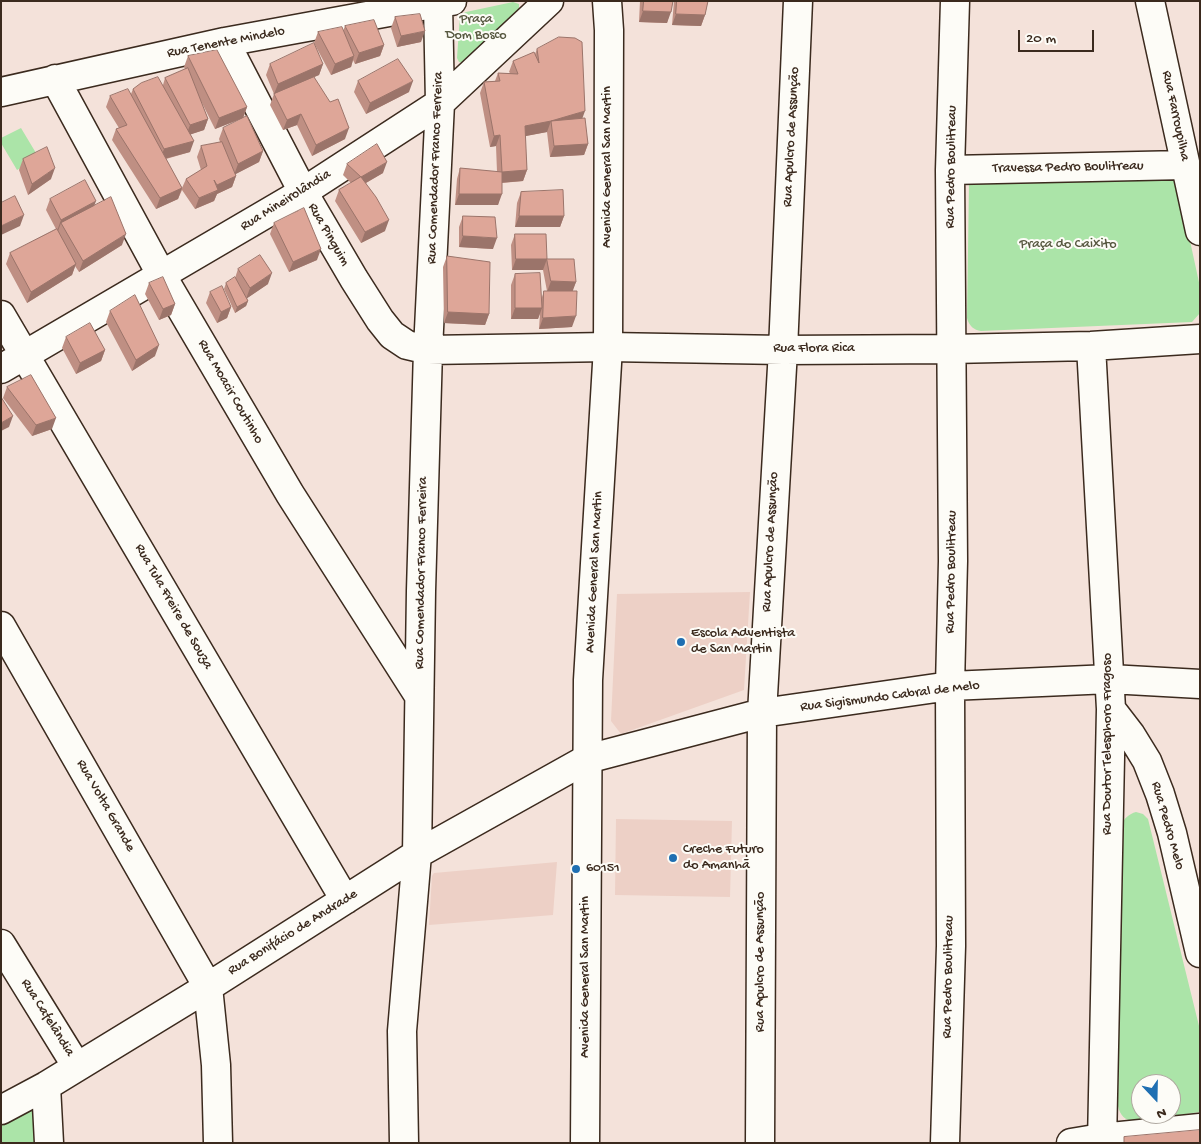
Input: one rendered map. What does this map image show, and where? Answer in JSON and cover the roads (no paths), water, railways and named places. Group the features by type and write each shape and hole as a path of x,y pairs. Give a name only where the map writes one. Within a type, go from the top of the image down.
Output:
{"street":[{"name":"Rua Mineirolândia","path":"1,369 303,192 440,103 549,1"},
{"name":"Avenida General San Martin","path":"586,1143 588,680 608,347 609,30 607,1"},
{"name":"Rua Apulcro de Assunção","path":"760,1143 762,713 783,350 798,1"},
{"name":"Rua Pedro Boulitreau","path":"945,1143 951,946 950,686 953,561 950,170 955,1"},
{"name":"Rua Farroupilha","path":"1150,1 1200,231"},
{"name":"Rua Comendador Franco Ferreira","path":"404,1143 402,1031 417,854 421,582 428,350 445,2"},
{"name":"Rua Tenente Mindelo","path":"1,92 225,42 445,2"},
{"name":"Rua Pinguim","path":"225,42 303,192 354,280 380,320 392,335 407,345 428,350"},
{"name":"Rua Moacir Coutinho","path":"55,79 162,276 290,494 419,696"},
{"name":"Travessa Pedro Boulitreau","path":"950,170 1185,165"},
{"name":"Rua Tula Freire de Souza","path":"1,315 345,900"},
{"name":"Rua Flora Rica","path":"428,350 608,347 783,350 951,349 1091,346 1200,339"},
{"name":"Rua Doutor Telesphoro Fragoso","path":"1091,346 1111,709 1101,1140"},
{"name":"Rua Volta Grande","path":"1,626 208,987"},
{"name":"Rua Sigismundo Cabral de Melo","path":"587,760 762,713 950,686 1110,679 1200,684"},
{"name":"Rua Pedro Melo","path":"1111,709 1131,735 1147,761 1160,794 1172,833 1200,953"},
{"name":"Rua Bonifácio de Andrade","path":"1,1110 46,1086 208,987 417,854 587,760"},
{"name":"Rua Cafelândia","path":"1,944 76,1067"},
{"path":"208,987 216,1065 218,1143"},
{"path":"46,1086 49,1143"},
{"path":"1070,1143 1200,1128"}],"place":[{"name":"Escola Adventista de San Martin","path":"681,642"},
{"name":"Creche Futuro do Amanhã","path":"673,858"},
{"name":"60151","path":"576,869"}],"park label":[{"name":"Praça Dom Bosco","path":"476,28"},
{"name":"Praça do Caixito","path":"1068,245"}]}
